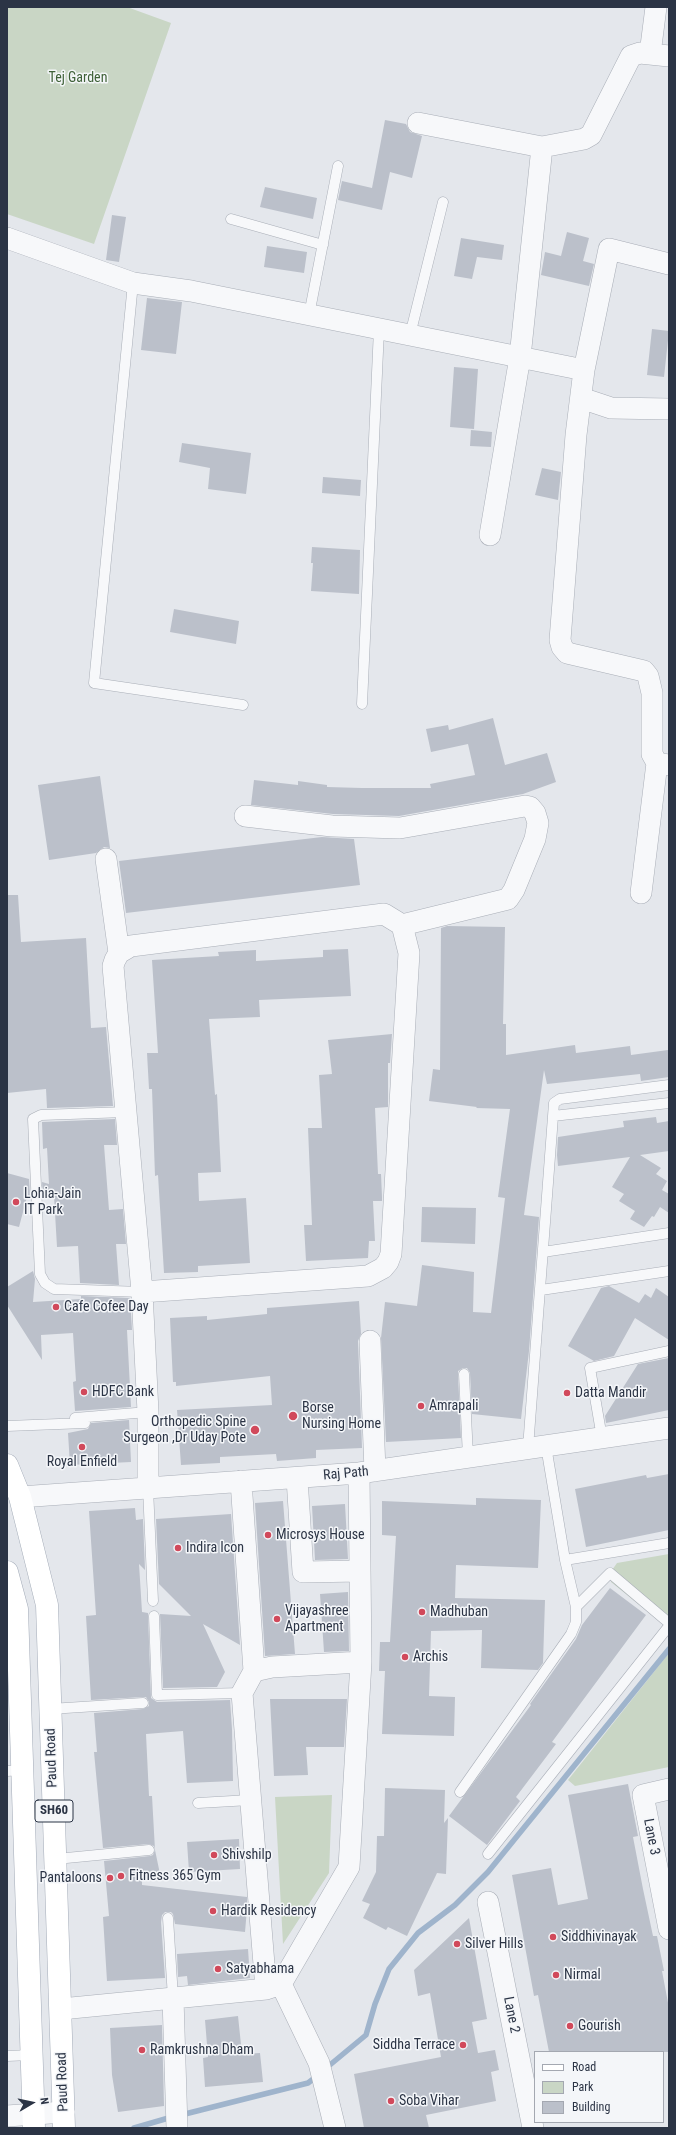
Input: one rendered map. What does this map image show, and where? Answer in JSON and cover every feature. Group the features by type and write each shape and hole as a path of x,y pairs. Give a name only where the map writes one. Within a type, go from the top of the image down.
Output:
{"main road":[{"name":"Paud Road","path":"7,1465 13,1499 47,1605 64,2120"},
{"name":"SH60","path":"7,1572 16,1609 13,1682 14,1770 29,1968 34,2122"},
{"path":"29,1968 59,1968"}],"street":[{"path":"418,123 542,146 584,139 591,135 628,59 637,53 660,55 656,7"},
{"path":"490,535 520,357 542,146"},
{"path":"7,238 133,283 191,291 584,370"},
{"path":"641,893 663,764 651,748 652,693 648,676 644,671 567,653 562,647 560,640 574,459 584,370 609,249 669,264"},
{"path":"581,398 611,408 669,409"},
{"path":"244,816 332,826 400,828 525,806 530,807 535,813 538,823 535,839 514,890 508,899 402,925"},
{"path":"106,859 119,953 113,966 142,1292 148,1412 148,1488"},
{"path":"119,953 131,946 384,914 402,925 409,953 391,1254 388,1262 383,1268 368,1276 142,1292"},
{"path":"274,1986 350,1867 361,1662 360,1571 367,1472 370,1341"},
{"name":"Raj Path","path":"13,1499 367,1472 669,1428"},
{"path":"296,1478 303,1572 360,1571"},
{"path":"241,1481 254,1671 242,1693 250,1800 274,1986 310,2045 319,2064 335,2128"},
{"path":"254,1671 272,1667 361,1662"},
{"name":"Lane 3","path":"669,1789 643,1795 669,1929"},
{"name":"Lane 2","path":"488,1902 533,2128"},
{"path":"61,2008 173,1998 274,1986"},
{"path":"173,1998 177,2128"},
{"path":"7,2116 34,2122 64,2120"}],"lane":[{"path":"309,315 338,166"},
{"path":"410,335 443,202"},
{"path":"231,219 323,245"},
{"path":"133,283 94,683 242,705"},
{"path":"362,704 379,329"},
{"path":"460,1792 571,1634 576,1622 576,1607 566,1560 537,1447 541,1290 554,1103 560,1099 669,1085"},
{"path":"553,1116 669,1103"},
{"path":"126,1112 41,1115 33,1119 40,1274 45,1283 54,1289 142,1292"},
{"path":"543,1252 669,1233"},
{"path":"541,1290 669,1271"},
{"path":"602,1438 590,1368 669,1351"},
{"path":"464,1374 468,1457"},
{"path":"75,1418 148,1412"},
{"path":"7,1426 85,1423"},
{"path":"148,1488 153,1601"},
{"path":"566,1560 669,1543"},
{"path":"576,1607 610,1573 669,1623"},
{"path":"154,1616 157,1695 242,1693"},
{"path":"488,1854 669,1626"},
{"path":"50,1709 143,1703"},
{"path":"198,1803 250,1800"},
{"path":"56,1859 149,1850"},
{"path":"168,1918 173,1998"},
{"path":"7,2056 31,2055"}],"green space":[{"name":"Tej Garden","path":"7,7 127,7 171,23 94,244 7,214"},
{"path":"669,1554 669,1629 611,1582 610,1573 617,1563"},
{"path":"669,1653 669,1767 575,1786 568,1780"},
{"path":"332,1795 329,1873 283,1944 275,1797"}],"building":[{"path":"385,120 406,124 410,132 422,136 412,178 390,172 382,210 338,200 342,181 372,188"},
{"path":"265,187 317,198 313,219 260,207"},
{"path":"112,215 126,217 119,262 106,260"},
{"path":"567,232 589,238 583,261 594,264 589,286 541,275 545,252 561,256"},
{"path":"461,238 504,245 502,260 477,257 472,279 454,276"},
{"path":"267,246 307,252 304,273 264,267"},
{"path":"147,298 182,302 176,354 141,350"},
{"path":"652,329 669,331 664,377 647,375"},
{"path":"454,367 478,369 474,429 450,427"},
{"path":"471,430 492,432 491,447 470,446"},
{"path":"182,443 251,453 246,494 208,489 210,468 179,462"},
{"path":"542,468 561,472 558,500 535,495"},
{"path":"323,477 361,480 360,496 322,493"},
{"path":"312,547 360,550 359,594 311,591 313,563 311,563"},
{"path":"174,609 239,621 236,644 170,632"},
{"path":"493,718 505,765 547,753 556,782 523,794 399,816 333,814 251,805 254,780 298,785 298,781 327,785 327,787 431,788 430,784 475,775 468,744 431,752 426,729 448,725 449,730"},
{"path":"100,776 110,848 104,847 96,853 49,860 38,785"},
{"path":"322,837 354,839 360,885 126,913 119,861"},
{"path":"7,895 18,895 21,942 86,938 91,1028 106,1027 113,1106 47,1108 46,1089 7,1093"},
{"path":"447,926 505,927 503,1024 506,1024 506,1055 575,1045 576,1053 630,1046 631,1055 668,1050 669,1077 641,1081 640,1074 547,1084 544,1070 524,1215 539,1217 529,1351 521,1419 472,1414 470,1373 467,1368 463,1368 458,1371 461,1438 386,1442 381,1338 385,1302 417,1306 422,1265 474,1272 473,1312 491,1313 505,1198 498,1197 510,1109 476,1108 477,1107 429,1101 433,1069 440,1070 441,928"},
{"path":"348,949 351,996 259,1000 260,1017 209,1019 215,1095 217,1094 221,1172 198,1173 199,1201 246,1198 250,1263 198,1266 198,1272 164,1273 158,1175 155,1176 152,1089 149,1089 147,1053 158,1053 152,960 219,956 218,952 256,950 256,961 323,957 323,950"},
{"path":"392,1034 390,1063 388,1063 388,1107 375,1108 378,1174 381,1174 382,1201 373,1201 375,1241 369,1241 368,1258 306,1261 304,1225 312,1225 308,1128 322,1128 319,1075 332,1074 328,1040"},
{"path":"656,1117 657,1123 669,1121 669,1151 640,1155 661,1168 656,1174 667,1181 662,1190 669,1194 669,1213 660,1207 654,1217 652,1216 644,1227 630,1219 635,1211 619,1201 624,1194 612,1187 630,1157 558,1166 558,1137 624,1127 623,1121"},
{"path":"115,1119 117,1145 104,1145 109,1210 123,1209 126,1244 116,1244 119,1285 80,1283 78,1246 57,1247 54,1196 43,1196 42,1182 49,1184 47,1148 43,1149 42,1122"},
{"name":"Lohia-Jain IT Park","path":"7,1173 29,1179 30,1197 27,1197 19,1227 7,1224"},
{"path":"422,1207 476,1208 475,1244 421,1242"},
{"path":"33,1271 35,1279 33,1302 81,1299 81,1296 130,1298 132,1330 127,1330 131,1407 75,1411 73,1382 76,1381 73,1333 41,1335 42,1360 7,1305 7,1287"},
{"path":"609,1286 639,1303 645,1294 651,1298 656,1288 669,1297 669,1340 635,1318 614,1356 594,1361 568,1346 601,1288"},
{"path":"359,1301 361,1334 358,1341 362,1448 316,1450 316,1458 277,1461 276,1454 220,1457 220,1463 181,1465 177,1410 272,1405 270,1376 176,1386 176,1382 173,1382 170,1318 207,1316 207,1320 267,1314 267,1308"},
{"path":"669,1358 669,1410 606,1423 605,1416 638,1364"},
{"path":"129,1420 131,1462 70,1465 68,1433 88,1429 91,1423"},
{"path":"669,1474 669,1530 586,1547 575,1489 646,1475 647,1478"},
{"path":"476,1498 541,1500 538,1568 456,1565 455,1598 545,1600 543,1663 538,1670 481,1668 482,1630 431,1631 429,1696 455,1697 454,1736 382,1734 385,1671 379,1671 380,1642 390,1642 396,1536 382,1535 382,1501 476,1505"},
{"path":"283,1501 295,1654 265,1656 255,1503"},
{"path":"345,1504 348,1559 315,1560 312,1506"},
{"path":"135,1508 136,1520 143,1519 145,1570 139,1564 142,1612 148,1613 151,1698 157,1702 230,1700 232,1729 233,1781 187,1783 183,1731 146,1734 149,1796 152,1796 155,1850 154,1846 149,1844 103,1848 94,1752 97,1752 94,1713 143,1709 149,1706 149,1702 146,1697 91,1700 86,1616 96,1615 89,1511"},
{"path":"231,1514 240,1645 203,1624 225,1672 217,1687 163,1688 160,1614 191,1616 159,1584 156,1519"},
{"path":"610,1588 646,1615 552,1742 556,1744 516,1797 520,1801 487,1845 449,1816 531,1705 530,1704 576,1639 582,1625"},
{"path":"348,1592 349,1651 324,1652 320,1594"},
{"path":"270,1699 347,1699 344,1747 306,1747 308,1775 274,1776"},
{"path":"628,1784 638,1836 633,1837 643,1889 653,1936 657,1936 664,1971 662,1971 669,2008 669,2052 549,2051 538,1995 534,1996 512,1875 551,1868 558,1905 588,1899 568,1795"},
{"path":"385,1788 445,1790 444,1823 448,1818 446,1874 437,1873 407,1936 388,1927 386,1930 363,1918 370,1904 362,1901 376,1872 377,1836 384,1836"},
{"name":"Shivshilp","path":"239,1839 240,1869 189,1872 187,1842"},
{"path":"155,1850 160,1874 142,1875 142,1885 247,1897 245,1932 175,1924 173,1914 171,1912 165,1912 162,1915 161,1922 165,1978 107,1981 103,1917 109,1916 104,1861 150,1856 153,1855"},
{"path":"469,1918 487,2019 472,2022 478,2053 495,2050 499,2070 491,2072 496,2101 426,2115 429,2128 364,2128 354,2074 441,2057 430,1993 418,1996 414,1970"},
{"name":"Satyabhama","path":"248,1949 250,1978 188,1985 187,1976 178,1977 177,1954"},
{"path":"238,2016 242,2054 260,2053 263,2082 205,2087 203,2058 208,2057 205,2020"},
{"path":"162,2025 164,2106 118,2112 112,2075 110,2028"}],"waterway":[{"path":"325,2069 366,2035 375,2004 389,1969 418,1933 455,1905 488,1872 669,1649"},
{"path":"181,2115 308,2083 317,2076"},
{"path":"134,2128 172,2117"}],"place":[{"name":"Lohia-Jain IT Park","path":"16,1202"},
{"name":"Cafe Cofee Day","path":"56,1307"},
{"name":"HDFC Bank","path":"84,1392"},
{"name":"Datta Mandir","path":"567,1393"},
{"name":"Amrapali","path":"421,1406"},
{"name":"Borse Nursing Home","path":"293,1416"},
{"name":"Orthopedic Spine Surgeon ,Dr Uday Pote","path":"255,1430"},
{"name":"Royal Enfield","path":"82,1447"},
{"name":"Microsys House","path":"268,1535"},
{"name":"Indira Icon","path":"178,1548"},
{"name":"Madhuban","path":"422,1612"},
{"name":"Vijayashree Apartment","path":"277,1619"},
{"name":"Archis","path":"405,1657"},
{"name":"Shivshilp","path":"214,1855"},
{"name":"Fitness 365 Gym","path":"121,1876"},
{"name":"Pantaloons","path":"110,1878"},
{"name":"Hardik Residency","path":"213,1911"},
{"name":"Siddhivinayak","path":"553,1937"},
{"name":"Silver Hills","path":"457,1944"},
{"name":"Satyabhama","path":"218,1969"},
{"name":"Nirmal","path":"556,1975"},
{"name":"Gourish","path":"570,2026"},
{"name":"Siddha Terrace","path":"463,2045"},
{"name":"Ramkrushna Dham","path":"142,2050"},
{"name":"Soba Vihar","path":"391,2101"}]}
